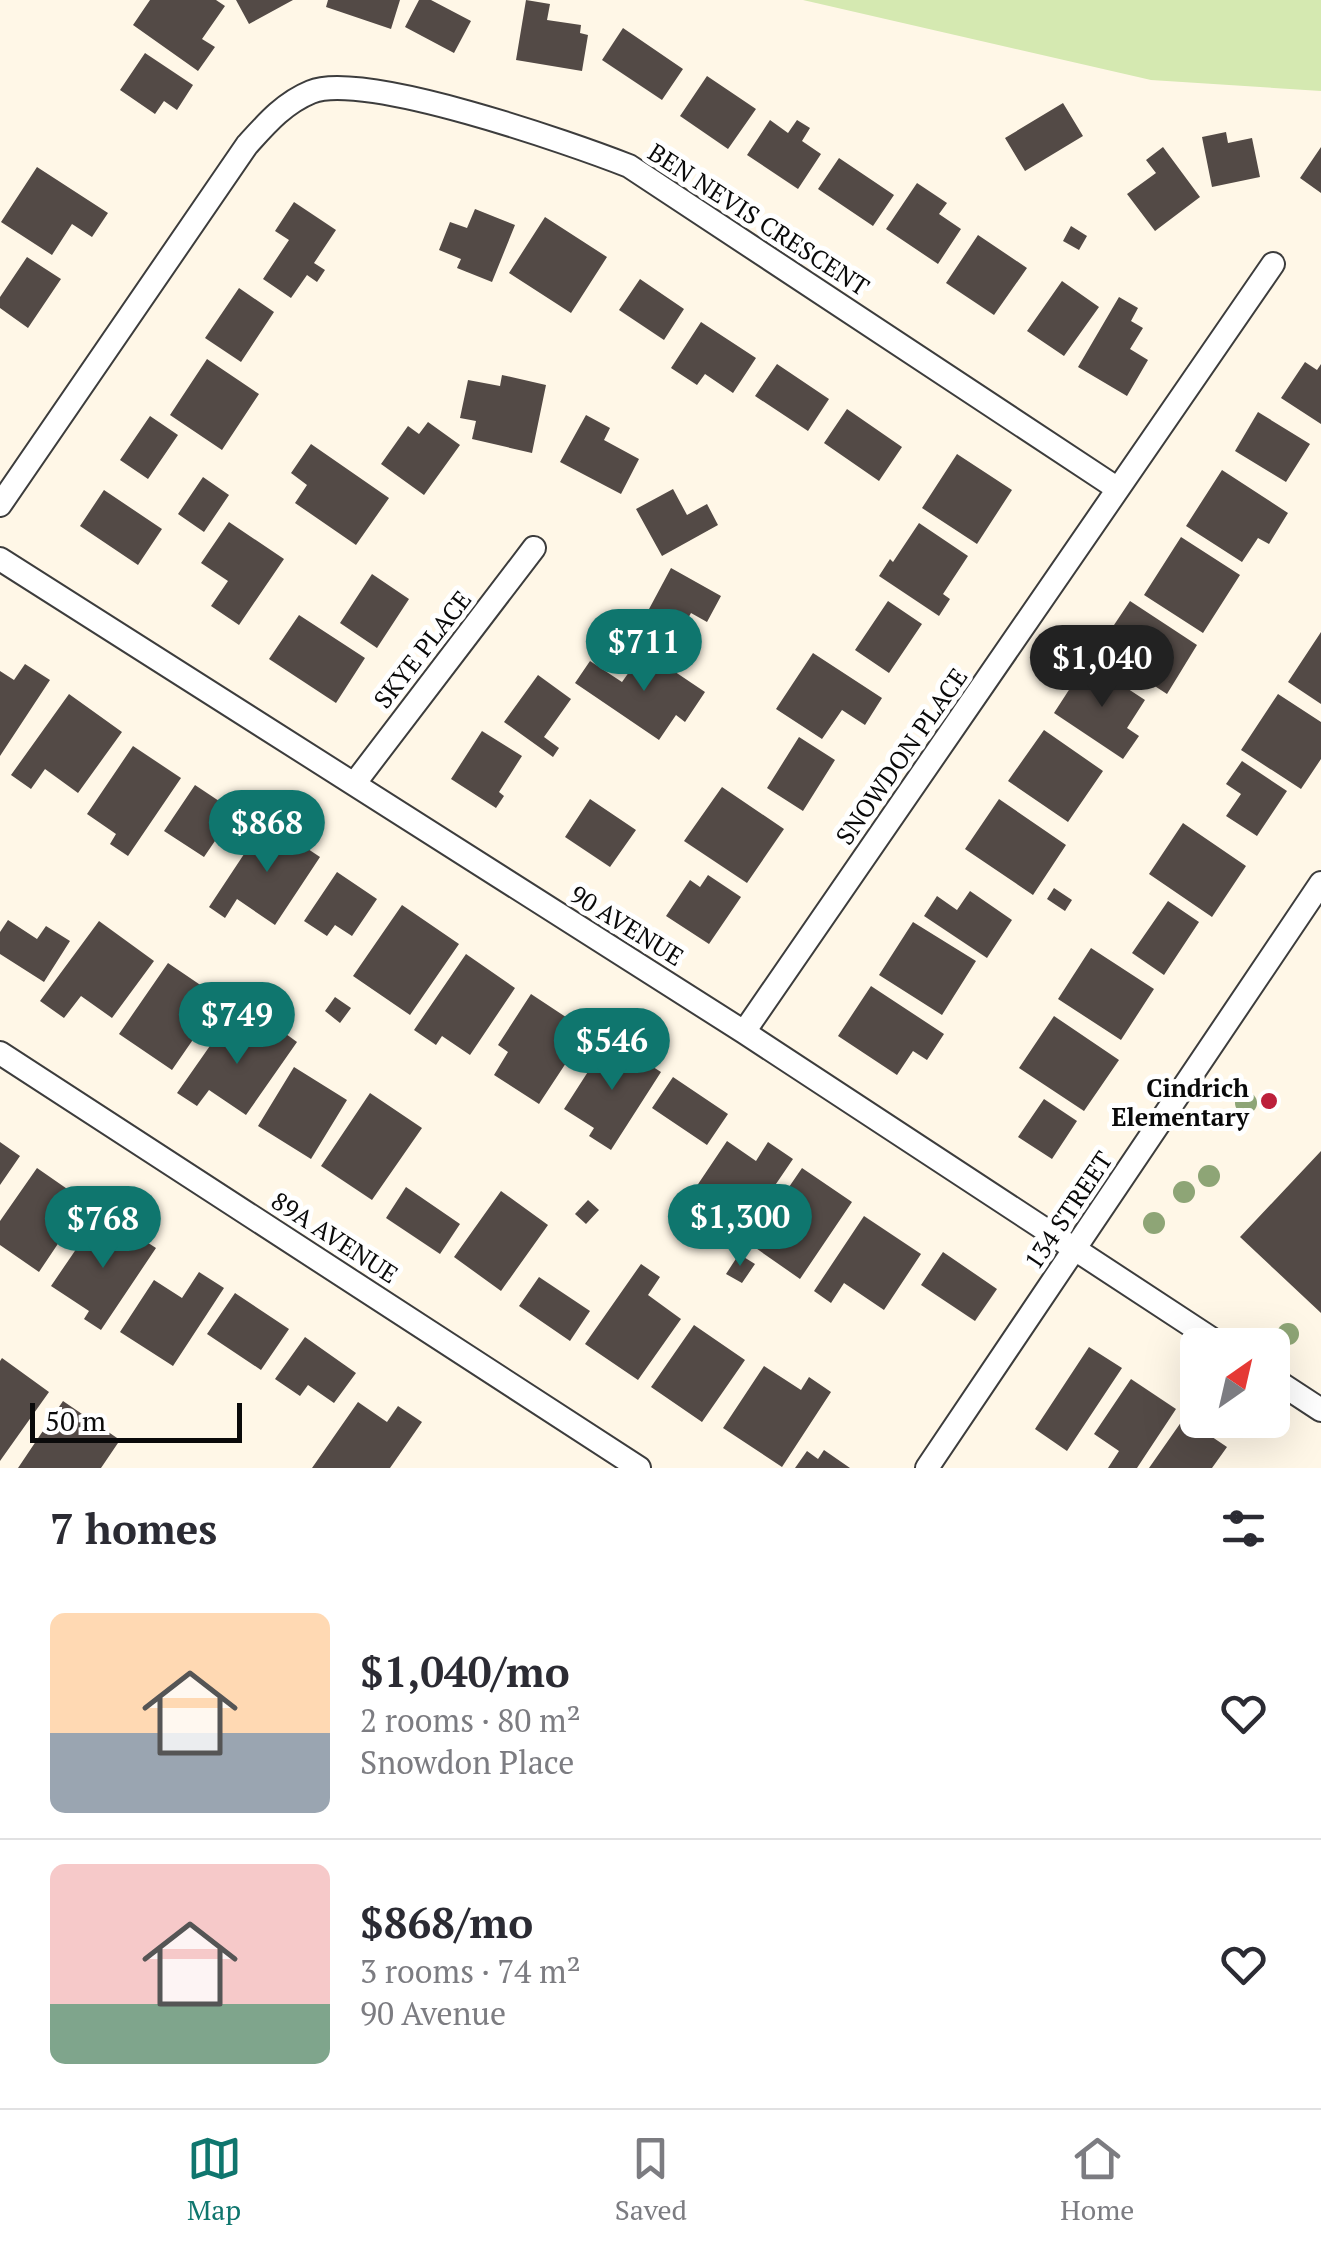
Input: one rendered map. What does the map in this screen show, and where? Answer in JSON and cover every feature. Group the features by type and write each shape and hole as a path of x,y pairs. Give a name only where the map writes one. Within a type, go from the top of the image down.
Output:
{"street":[{"name":"BEN NEVIS CRESCENT","path":"0,505 247,145 279,110 315,90 366,91 454,109 565,141 629,166 1118,489"},
{"name":"SNOWDON PLACE","path":"744,1032 1273,264"},
{"name":"SKYE PLACE","path":"354,784 534,548"},
{"name":"90 AVENUE","path":"0,558 744,1032 1195,1328"},
{"name":"134 STREET","path":"927,1468 1321,883"},
{"name":"89A AVENUE","path":"0,1052 639,1468"},
{"path":"1290,1390 1321,1410"}],"green space":[{"path":"803,0 1321,0 1321,91 1151,80"}],"building":[{"path":"150,0 216,0 225,6 202,39 215,47 198,71 133,25"},
{"path":"236,0 293,0 249,24"},
{"path":"328,0 400,0 391,29 326,7"},
{"path":"419,0 431,0 471,21 454,53 405,27"},
{"path":"526,0 550,4 547,20 581,25 580,33 588,35 582,71 516,60"},
{"path":"623,28 683,69 662,100 602,60"},
{"path":"145,53 193,85 177,110 164,101 155,114 120,90"},
{"path":"707,76 756,109 728,149 680,116"},
{"path":"1063,103 1083,136 1025,171 1005,138"},
{"path":"770,120 788,133 797,120 810,128 802,141 821,154 798,189 747,155"},
{"path":"1226,132 1228,143 1252,138 1260,177 1212,187 1202,137"},
{"path":"1163,147 1200,197 1155,231 1127,194 1156,173 1146,160"},
{"path":"1321,147 1321,193 1300,178"},
{"path":"839,158 894,195 873,226 818,189"},
{"path":"37,167 108,213 92,237 72,224 52,255 1,222"},
{"path":"917,183 947,203 939,214 961,229 938,264 886,229"},
{"path":"294,202 336,230 314,263 325,270 317,282 307,275 291,298 263,279 289,240 275,231"},
{"path":"475,209 515,225 492,282 457,268 461,259 439,250 450,222 467,228"},
{"path":"545,217 607,257 571,313 509,273"},
{"path":"1071,226 1087,236 1079,250 1063,241"},
{"path":"978,235 1027,268 994,315 946,283"},
{"path":"27,257 61,279 28,328 0,308 0,297"},
{"path":"640,279 684,309 664,340 619,310"},
{"path":"1062,281 1099,307 1064,356 1027,331"},
{"path":"239,288 274,312 241,362 205,338"},
{"path":"1119,297 1138,308 1131,321 1143,328 1130,349 1148,360 1127,396 1078,367"},
{"path":"701,322 756,358 733,393 705,374 697,385 671,368"},
{"path":"207,359 259,394 222,450 170,415"},
{"path":"1305,362 1317,370 1321,364 1321,424 1281,398"},
{"path":"777,364 829,399 808,431 755,396"},
{"path":"502,375 546,385 532,453 472,439 476,421 460,418 468,380 500,386"},
{"path":"847,409 902,447 879,481 824,443"},
{"path":"1258,412 1310,444 1286,482 1235,451"},
{"path":"586,415 610,428 604,440 639,459 621,494 560,462"},
{"path":"150,416 178,435 148,479 120,460"},
{"path":"428,422 460,445 424,495 381,464 408,426 419,434"},
{"path":"311,444 389,498 356,545 295,503 307,485 291,473"},
{"path":"957,454 1012,490 977,544 922,508"},
{"path":"1222,470 1288,513 1269,544 1258,538 1242,562 1186,526"},
{"path":"203,477 229,495 204,532 178,514"},
{"path":"673,489 687,515 707,504 718,525 662,556 636,509"},
{"path":"104,490 162,529 138,565 80,526"},
{"path":"229,522 284,559 239,625 211,606 228,581 201,563"},
{"path":"919,523 968,556 943,594 950,599 939,616 879,576"},
{"path":"1181,537 1240,575 1203,633 1144,595"},
{"path":"671,568 721,596 707,622 691,613 675,642 641,624"},
{"path":"372,574 409,599 377,648 340,623"},
{"path":"888,601 922,624 889,673 855,650"},
{"path":"1130,601 1197,645 1167,694 1098,649"},
{"path":"299,615 365,658 336,703 269,659"},
{"path":"1321,632 1321,704 1288,682"},
{"path":"644,651 705,692 685,722 676,715 659,740 575,683 590,661 622,682"},
{"path":"813,653 882,698 865,725 842,710 822,739 776,709"},
{"path":"1087,662 1145,700 1127,728 1139,736 1123,759 1054,713"},
{"path":"25,664 50,680 0,756 0,671 14,680"},
{"path":"538,675 571,699 544,737 559,748 553,757 504,722"},
{"path":"69,694 122,732 78,793 45,769 31,789 11,775"},
{"path":"1278,694 1321,722 1321,759 1301,789 1241,750"},
{"path":"1044,730 1103,771 1068,822 1008,781"},
{"path":"482,731 522,756 499,792 504,796 496,808 451,779"},
{"path":"799,737 835,760 803,811 767,788"},
{"path":"133,746 181,778 128,856 110,844 116,834 87,814"},
{"path":"1242,761 1287,791 1257,836 1226,816 1241,794 1226,784"},
{"path":"195,785 249,821 231,848 217,838 204,857 164,831"},
{"path":"722,787 784,829 747,883 684,841"},
{"path":"590,799 636,830 610,867 565,837"},
{"path":"999,799 1066,845 1033,895 965,849"},
{"path":"266,821 320,857 275,925 237,899 225,918 209,907"},
{"path":"1183,823 1246,866 1212,917 1149,874"},
{"path":"337,872 377,899 352,936 335,925 327,936 304,921"},
{"path":"708,875 741,897 709,944 666,916 690,880 700,887"},
{"path":"1054,888 1072,900 1065,911 1047,899"},
{"path":"970,891 1012,920 987,958 924,916 937,896 957,910"},
{"path":"1168,901 1199,922 1164,975 1132,953"},
{"path":"402,905 459,944 410,1015 353,976"},
{"path":"8,920 37,939 46,926 70,941 44,982 0,954 0,932"},
{"path":"99,921 154,961 112,1018 81,996 64,1018 40,1001"},
{"path":"913,922 976,961 942,1015 879,975"},
{"path":"1091,948 1154,989 1121,1040 1058,999"},
{"path":"466,954 515,988 470,1055 442,1036 436,1045 414,1030"},
{"path":"168,963 221,999 172,1070 119,1034"},
{"path":"871,986 944,1034 927,1060 913,1051 897,1075 838,1036"},
{"path":"531,994 587,1031 539,1104 494,1075 508,1052 498,1045"},
{"path":"335,997 351,1008 340,1023 325,1011"},
{"path":"1054,1016 1119,1060 1084,1111 1019,1068"},
{"path":"228,1020 263,1044 275,1026 297,1042 246,1115 209,1090 197,1106 177,1093"},
{"path":"609,1039 661,1072 611,1150 589,1136 594,1128 564,1109"},
{"path":"294,1067 347,1100 311,1159 258,1126"},
{"path":"673,1077 728,1114 707,1145 652,1108"},
{"path":"370,1093 422,1128 372,1200 321,1166"},
{"path":"1044,1099 1077,1121 1052,1159 1018,1137"},
{"path":"727,1141 756,1161 768,1142 793,1159 735,1244 682,1208"},
{"path":"0,1142 20,1156 0,1185"},
{"path":"1321,1151 1321,1313 1240,1237"},
{"path":"37,1168 86,1202 39,1272 0,1245 0,1221"},
{"path":"802,1168 852,1202 800,1279 750,1244"},
{"path":"406,1187 460,1224 440,1254 386,1218"},
{"path":"501,1191 548,1225 501,1291 454,1257"},
{"path":"588,1200 599,1210 586,1224 575,1214"},
{"path":"864,1216 921,1254 884,1310 844,1283 831,1303 814,1291"},
{"path":"96,1220 116,1234 122,1226 156,1248 101,1330 84,1319 89,1311 51,1286"},
{"path":"943,1252 997,1289 975,1321 921,1285"},
{"path":"739,1254 755,1264 742,1283 726,1274"},
{"path":"641,1264 660,1277 648,1295 681,1319 638,1380 585,1344"},
{"path":"199,1272 224,1288 173,1366 120,1332 154,1280 182,1298"},
{"path":"539,1277 590,1311 570,1341 519,1306"},
{"path":"235,1293 289,1329 261,1370 207,1334"},
{"path":"694,1325 745,1360 702,1422 651,1387"},
{"path":"305,1337 356,1373 334,1403 308,1385 300,1396 275,1379"},
{"path":"1089,1347 1122,1368 1067,1451 1035,1429"},
{"path":"2,1358 49,1392 0,1461 0,1361"},
{"path":"764,1366 801,1390 809,1377 831,1392 782,1467 723,1428"},
{"path":"1131,1379 1176,1409 1137,1468 1108,1468 1119,1451 1094,1434"},
{"path":"63,1401 120,1440 101,1468 18,1468"},
{"path":"358,1402 387,1422 398,1406 422,1422 390,1468 312,1468"},
{"path":"1180,1424 1180,1438 1214,1438 1227,1447 1212,1468 1149,1468"},
{"path":"824,1450 850,1468 795,1468 807,1451 818,1459"}],"place":[{"name":"Cindrich Elementary","path":"1269,1101"}]}
